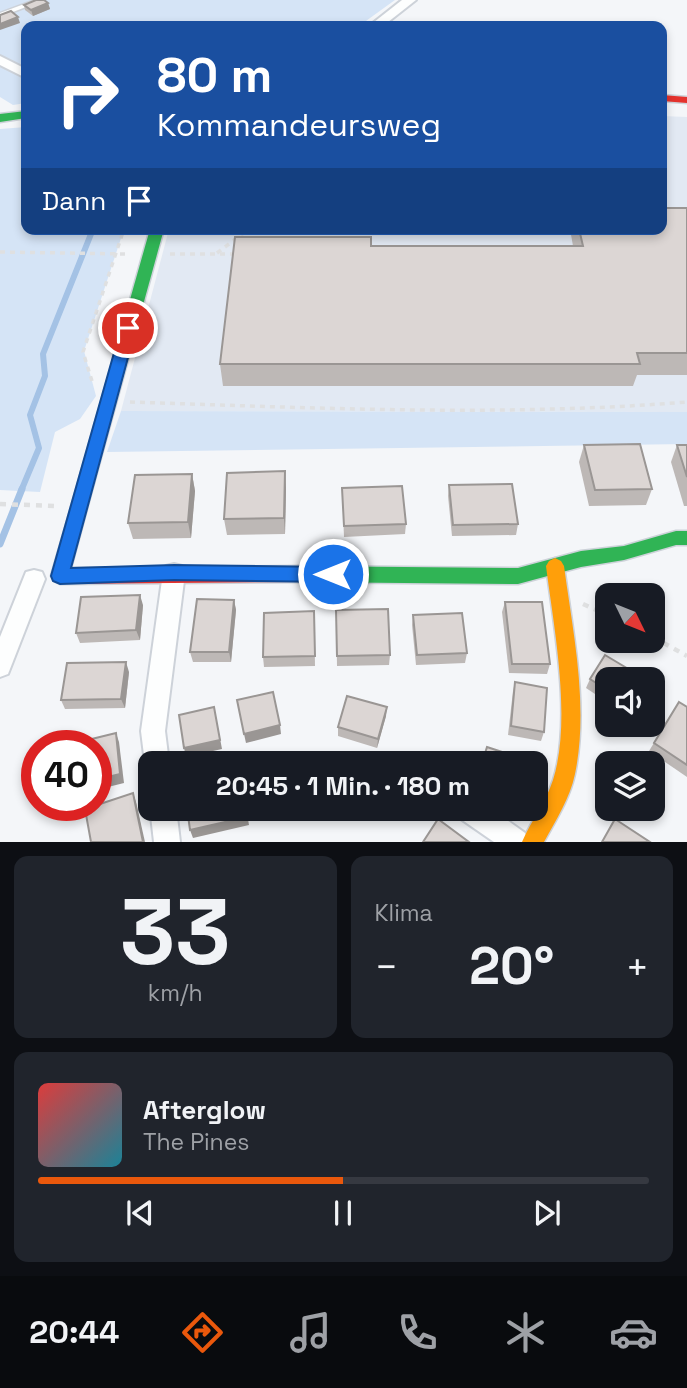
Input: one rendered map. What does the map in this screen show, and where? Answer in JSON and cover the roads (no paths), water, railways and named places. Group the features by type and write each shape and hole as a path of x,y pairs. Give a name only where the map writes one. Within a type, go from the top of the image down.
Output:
{"street":[{"path":"382,21 410,0"},
{"path":"0,60 21,71"},
{"path":"667,99 687,100"},
{"path":"0,118 21,116"},
{"path":"155,235 60,576 174,573 518,576 581,559 624,553 676,538 687,538"},
{"path":"533,842 565,777 569,748 566,667 555,566"},
{"path":"156,751 153,731 174,573"},
{"path":"0,666 34,579"},
{"path":"165,821 167,842"},
{"path":"486,821 516,842"}],"lane":[{"path":"0,15 41,0"}],"waterway":[{"path":"21,491 39,448 30,415 45,376 43,354 91,235"},
{"path":"0,544 22,489"}]}
